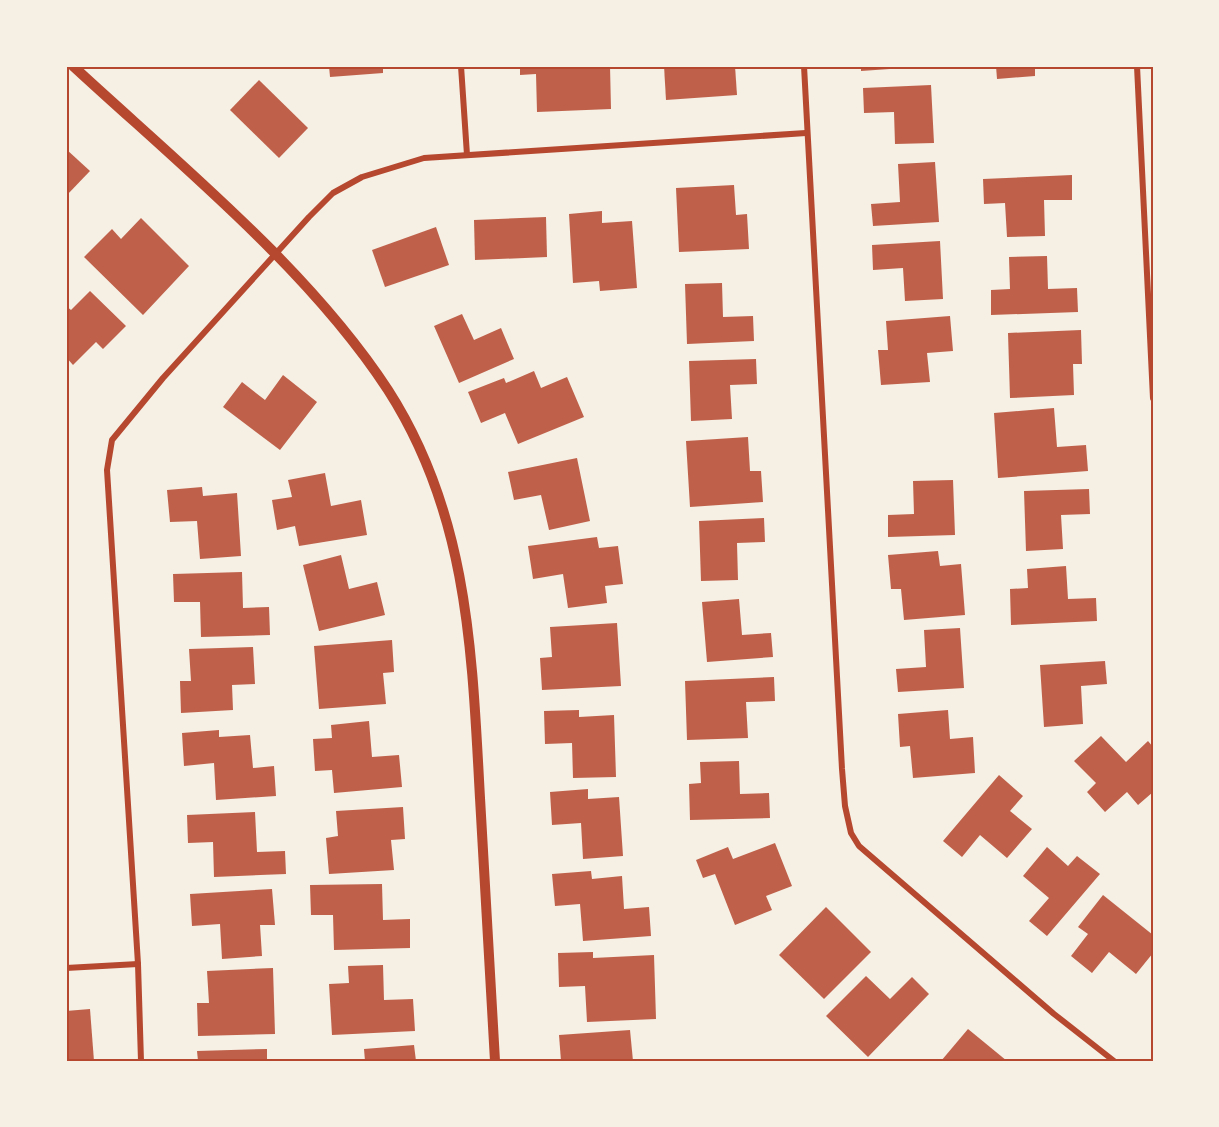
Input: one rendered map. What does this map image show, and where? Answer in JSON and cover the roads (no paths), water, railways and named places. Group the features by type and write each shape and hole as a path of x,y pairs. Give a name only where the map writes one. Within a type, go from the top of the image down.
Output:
{"street":[{"path":"73,66 277,255 342,328 389,392 427,462 449,530 462,582 472,667 495,1061"},
{"path":"461,66 467,155"},
{"path":"804,66 842,769 851,833 859,846 1054,1014 1114,1061"},
{"path":"1137,66 1153,398"},
{"path":"141,1061 138,964 107,470 112,440 163,378 333,193 362,177 424,158 806,133"},
{"path":"66,968 138,964"}]}
